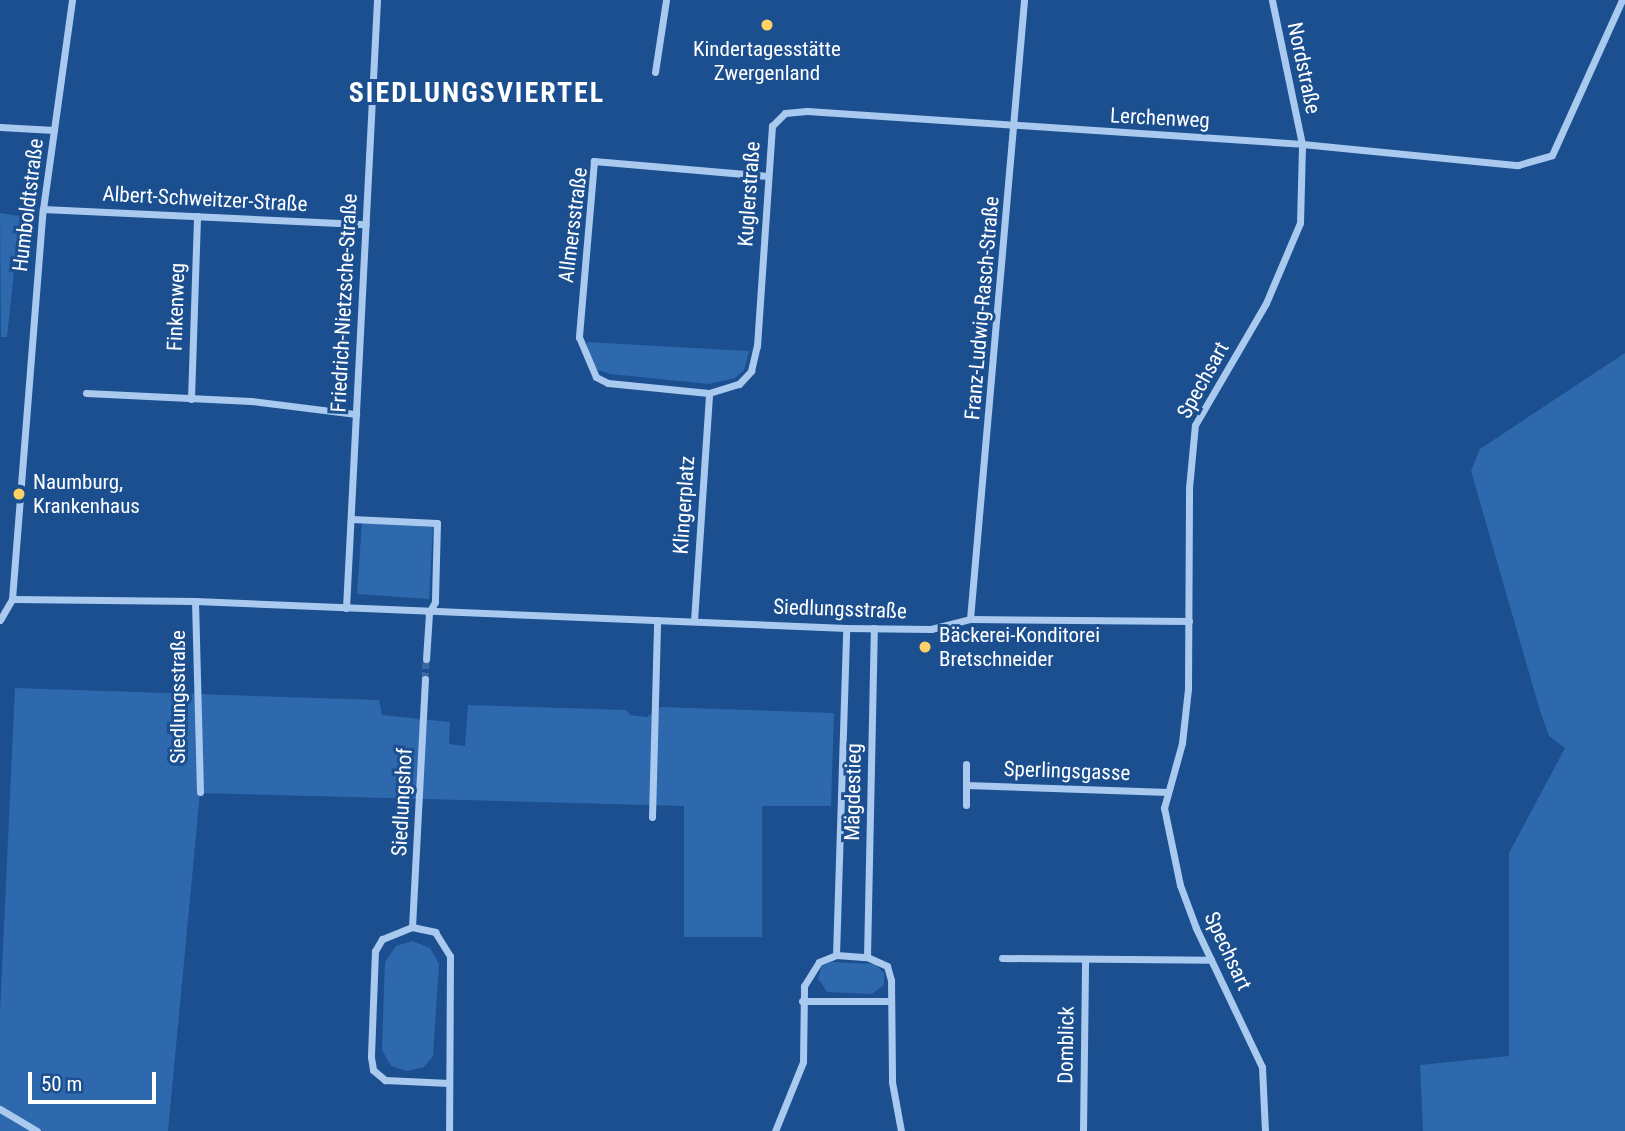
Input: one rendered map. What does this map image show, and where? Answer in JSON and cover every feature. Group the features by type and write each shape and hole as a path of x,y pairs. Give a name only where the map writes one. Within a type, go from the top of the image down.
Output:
{"street":[{"name":"Humboldtstraße","path":"0,620 12,599 43,209 72,0"},
{"name":"Friedrich-Nietzsche-Straße","path":"346,608 377,0"},
{"path":"655,72 666,0"},
{"name":"Franz-Ludwig-Rasch-Straße","path":"970,619 1016,127 1024,0"},
{"name":"Nordstraße","path":"1272,0 1302,144"},
{"path":"1302,144 1518,165 1552,155 1622,0"},
{"name":"Kuglerstraße","path":"709,393 739,384 751,371 757,345 772,126 785,113 807,111 1016,127"},
{"path":"0,127 54,130"},
{"name":"Lerchenweg","path":"1016,127 1302,144"},
{"name":"Spechsart","path":"1265,1131 1262,1067 1251,1035 1212,960 1180,885 1164,808 1182,743 1189,621 1190,475 1195,425 1286,262 1300,223 1302,144"},
{"name":"Allmersstraße","path":"709,393 608,383 596,377 579,337 594,161 768,176"},
{"name":"Albert-Schweitzer-Straße","path":"43,209 366,224"},
{"name":"Finkenweg","path":"191,399 197,216"},
{"path":"86,393 191,399 356,414"},
{"name":"Klingerplatz","path":"694,621 709,393"},
{"path":"352,519 437,523 435,602 429,613 426,659"},
{"name":"Siedlungsstraße","path":"12,599 195,601 429,613 846,628 931,629 970,619 1189,621"},
{"name":"Siedlungsstraße","path":"195,601 200,792"},
{"path":"652,817 657,620"},
{"name":"Mägdestieg","path":"836,955 846,628"},
{"name":"Mägdestieg","path":"867,957 874,628"},
{"name":"Siedlungshof","path":"412,927 425,679"},
{"path":"966,764 966,805"},
{"name":"Sperlingsgasse","path":"966,785 1168,792"},
{"path":"449,1083 385,1080 373,1070 375,951 382,939 412,927 435,932 450,956 449,1131"},
{"path":"775,1131 803,1062 802,1001 809,973 819,962 836,955 867,957 887,966 892,1082 901,1131"},
{"path":"1002,958 1212,960"},
{"name":"Domblick","path":"1083,1131 1085,959"},
{"path":"802,1001 890,1001"},
{"path":"0,1109 37,1131"}],"shaded area":[{"path":"0,213 20,216 7,337 1,337"},
{"path":"587,342 749,351 744,370 735,378 709,384 610,374 598,370 588,357"},
{"path":"1625,353 1625,1131 1423,1131 1420,1065 1509,1056 1509,853 1565,748 1549,736 1540,711 1471,471 1480,449"},
{"path":"362,523 433,527 429,599 357,594"},
{"path":"15,688 379,700 382,715 450,722 449,744 465,746 468,705 626,710 630,715 647,717 661,707 834,713 831,806 762,806 762,937 684,937 684,806 200,793 168,1131 0,1131 0,1013"},
{"path":"412,941 430,948 439,964 433,1056 424,1067 407,1071 391,1066 382,1050 385,962 396,946"},
{"path":"832,962 875,964 884,973 884,985 872,994 827,992 818,978 822,966"}],"tunnel":[{"path":"425,679 426,659"}],"place":[{"name":"Kindertagesstätte Zwergenland","path":"767,25"},
{"name":"Naumburg, Krankenhaus","path":"19,494"},
{"name":"Bäckerei-Konditorei Bretschneider","path":"925,647"}],"district":[{"name":"SIEDLUNGSVIERTEL","path":"477,93"}]}
